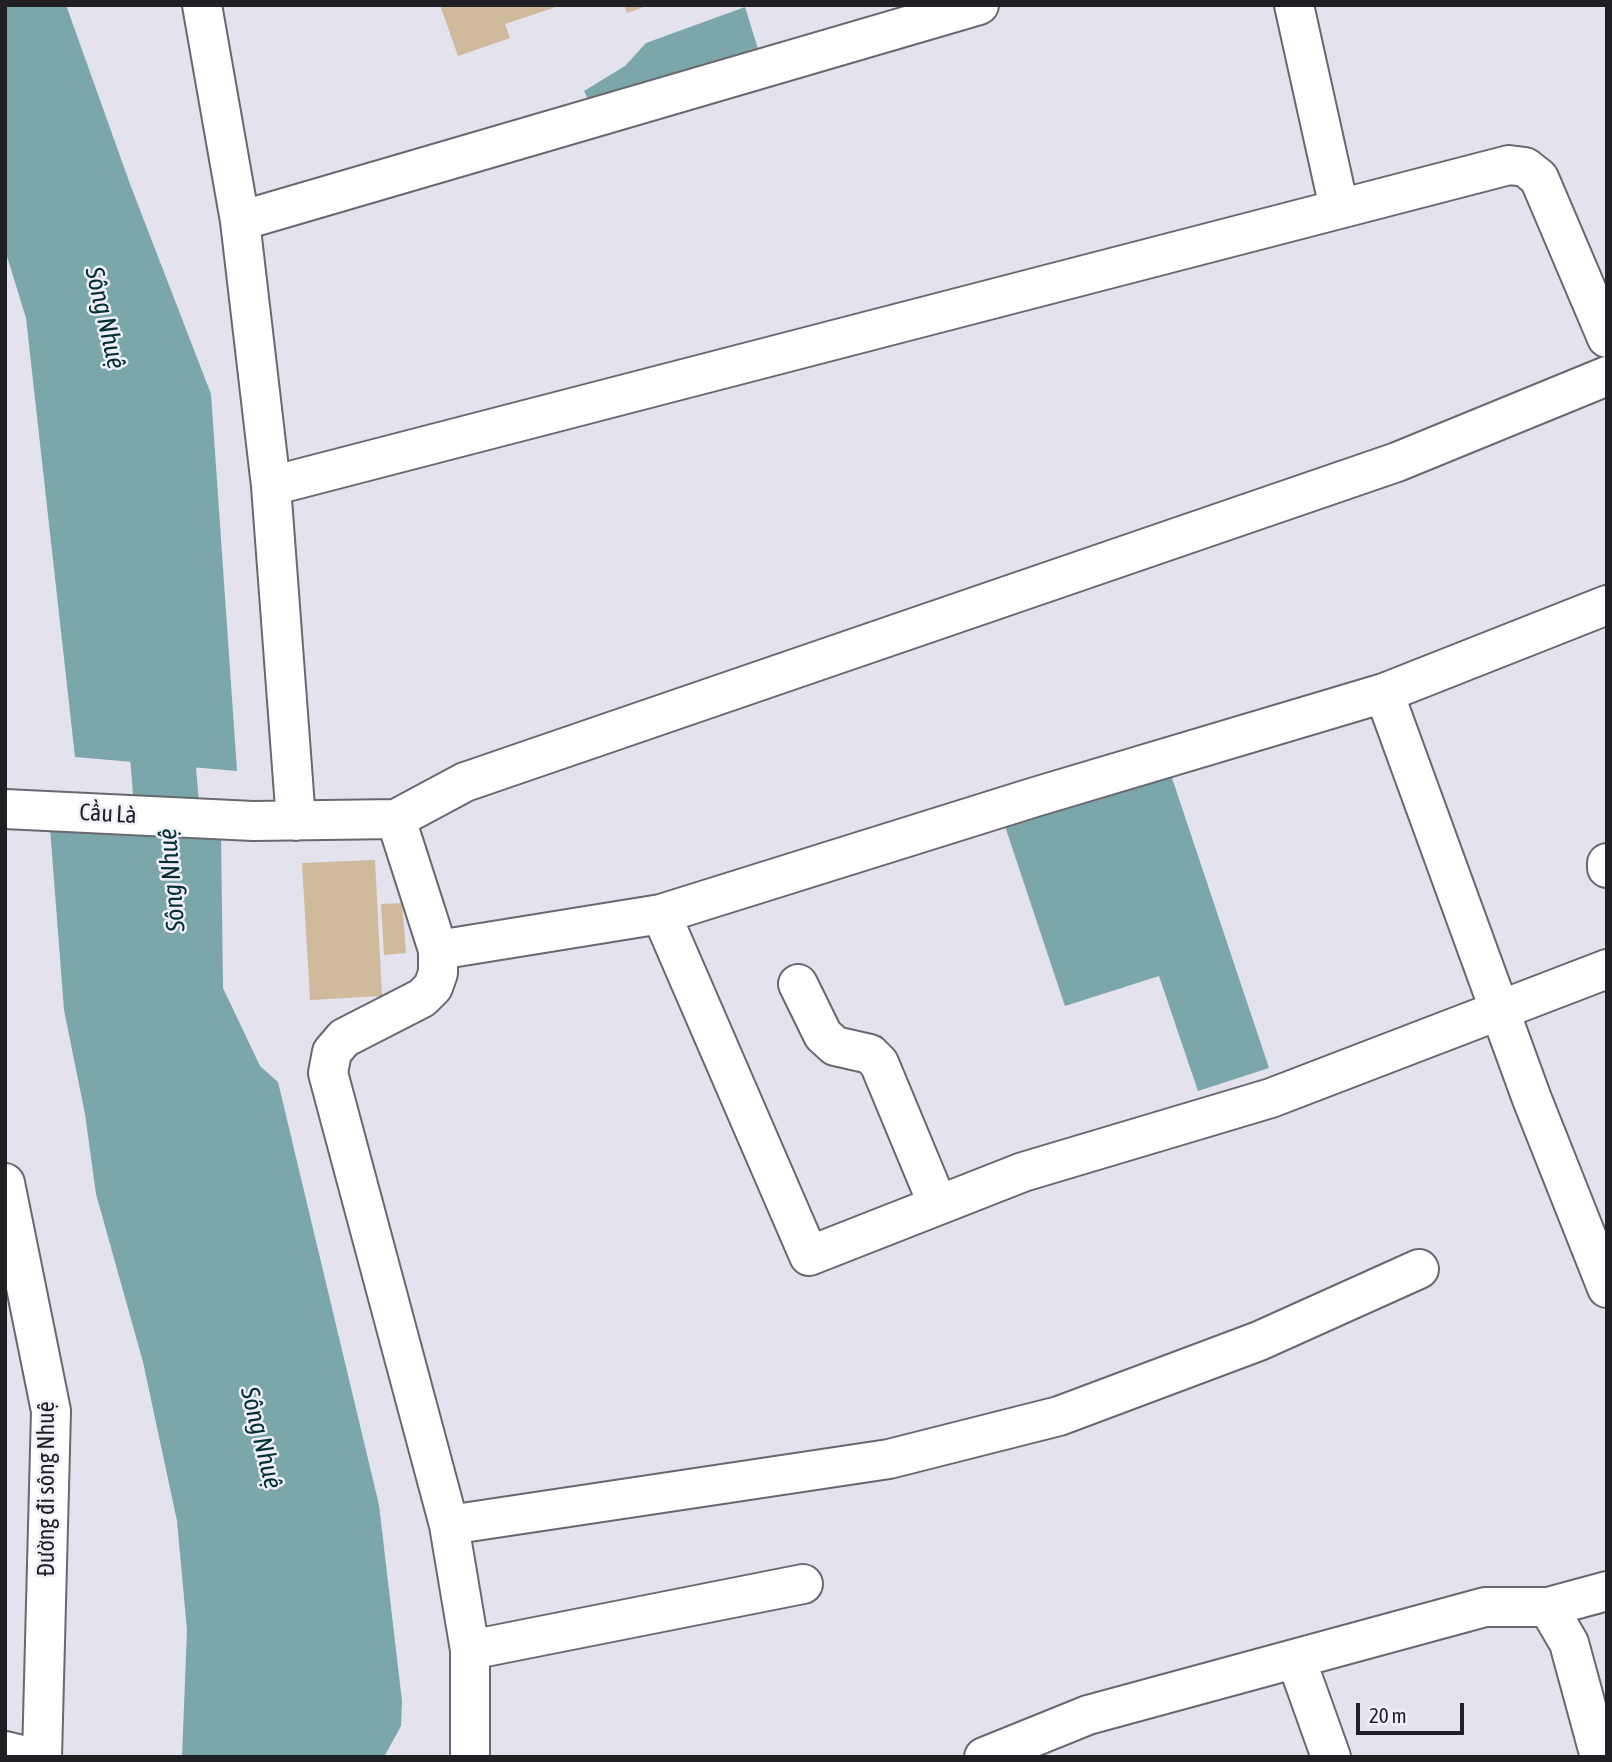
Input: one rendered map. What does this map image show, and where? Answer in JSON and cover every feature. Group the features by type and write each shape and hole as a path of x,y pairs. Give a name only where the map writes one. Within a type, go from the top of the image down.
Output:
{"street":[{"path":"202,5 240,221 271,486 296,821"},
{"path":"240,221 979,5"},
{"path":"1294,5 1339,208"},
{"path":"271,486 1509,165 1525,167 1539,178 1607,338"},
{"path":"470,1757 470,1650 449,1525 328,1073 332,1052 344,1038 422,998 433,987 438,973 438,950 396,818 465,782 1397,462 1607,376"},
{"path":"438,950 661,914 1035,797 1384,693 1607,605"},
{"path":"1384,693 1499,1010 1595,1227 1607,1288"},
{"name":"Cầu Là","path":"5,808 253,821 396,818"},
{"path":"661,914 809,1256 1023,1172 1271,1098 1607,969"},
{"path":"798,984 823,1035 835,1046 870,1054 879,1063 938,1205"},
{"name":"Đường đi sông Nhuệ","path":"5,1182 51,1411 41,1757"},
{"path":"449,1525 889,1459 1059,1416 1259,1341 1419,1269"},
{"path":"470,1650 803,1584"},
{"path":"984,1757 1088,1715 1485,1606 1548,1606 1607,1591"},
{"path":"1548,1606 1569,1643 1600,1757"},
{"path":"1296,1659 1331,1757"},
{"path":"5,1752 30,1757"}],"water":[{"path":"5,5 66,5 130,184 211,394 237,771 75,757 26,318 5,250"},
{"path":"745,7 762,62 595,113 584,91 625,66 646,43"},
{"path":"1168,766 1269,1068 1198,1091 1159,976 1065,1006 1003,820"},
{"path":"49,815 221,833 223,988 260,1066 278,1082 379,1505 402,1701 401,1726 384,1757 182,1757 187,1630 177,1521 143,1362 96,1194 85,1114 64,1010"}],"building":[{"path":"440,5 559,6 505,24 510,38 458,56"},
{"path":"624,5 647,5 647,6 627,13"},
{"path":"375,860 382,996 310,1000 302,863"},
{"path":"402,903 406,953 384,955 381,904"}],"waterway":[{"name":"Sông Nhuệ","path":"156,676 173,885"}]}
